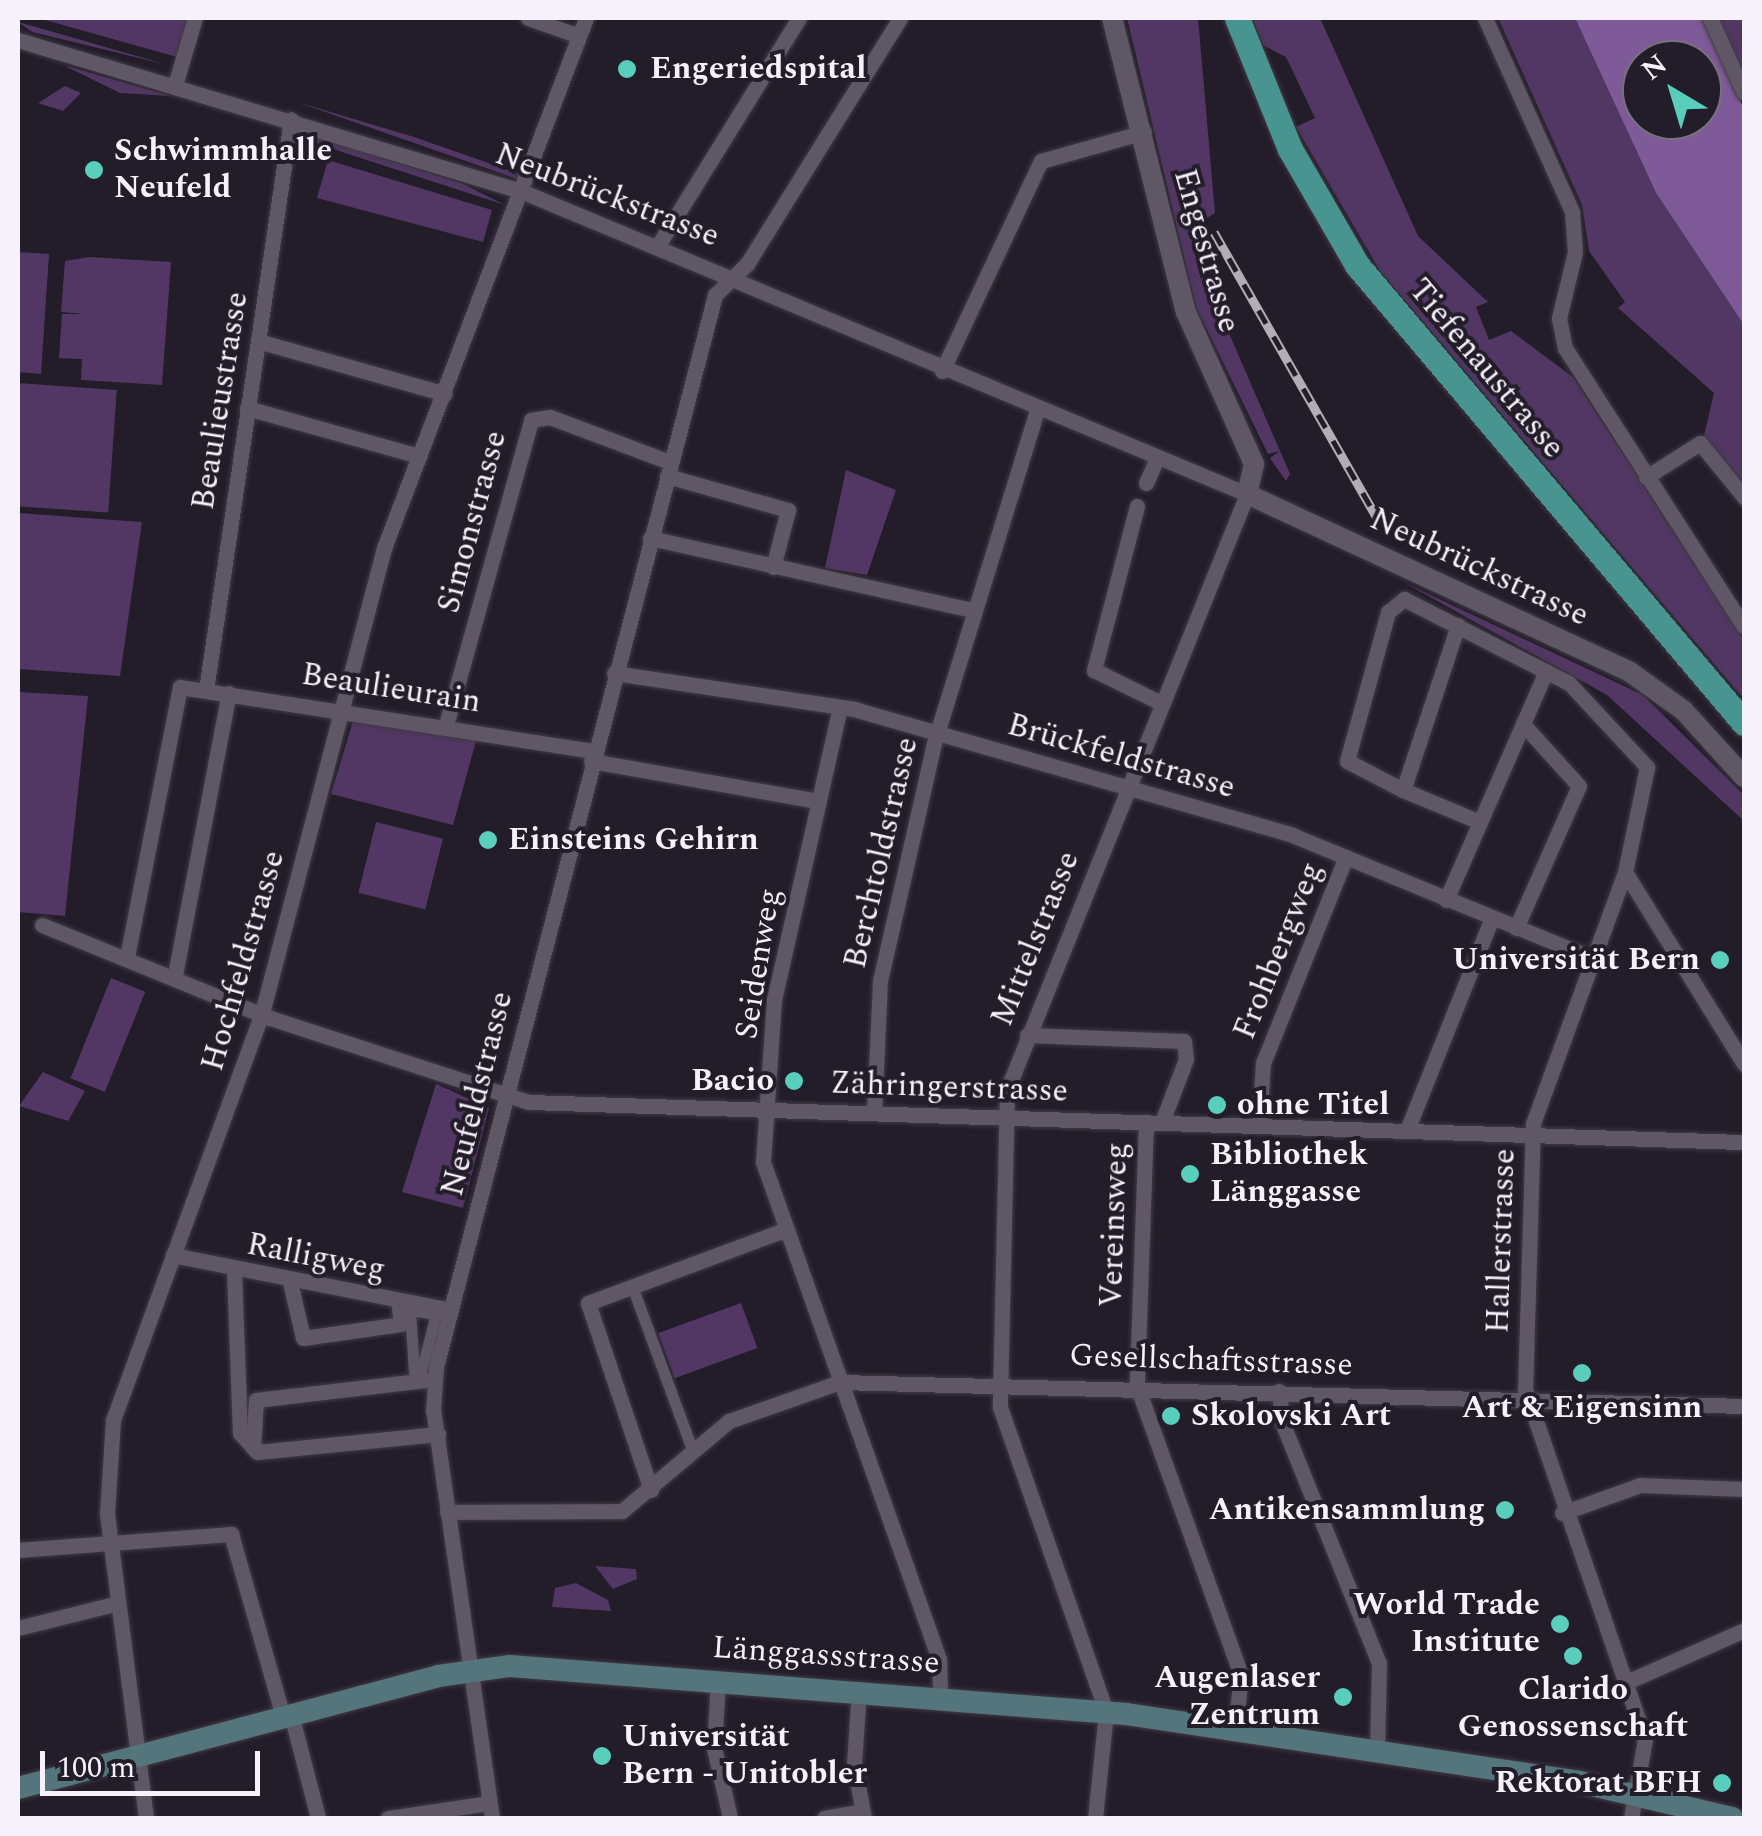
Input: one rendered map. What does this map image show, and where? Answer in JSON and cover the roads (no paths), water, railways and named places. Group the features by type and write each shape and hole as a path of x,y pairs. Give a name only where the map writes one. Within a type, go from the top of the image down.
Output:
{"main road":[{"name":"Tiefenaustrasse","path":"1238,18 1290,149 1357,265 1744,723"},
{"name":"Länggassstrasse","path":"18,1788 468,1670 859,1689 1106,1712 1376,1751 1635,1808 1732,1818"}],"street":[{"path":"175,85 195,18"},
{"path":"528,18 580,36"},
{"name":"Hochfeldstrasse","path":"146,1818 110,1540 113,1420 262,1012 342,706 420,456 586,18"},
{"path":"657,247 798,18"},
{"name":"Neufeldstrasse","path":"490,1811 447,1512 434,1378 592,756 715,295 732,278 900,18"},
{"name":"Engestrasse","path":"1112,18 1144,132 1186,312 1254,464 1247,494"},
{"path":"1485,18 1572,212 1575,252 1559,318 1565,348 1744,627"},
{"path":"1710,18 1744,93"},
{"name":"Neubrückstrasse","path":"18,40 521,191 942,370 1247,494 1630,672 1683,710 1744,777"},
{"name":"Beaulieustrasse","path":"206,690 291,120"},
{"path":"942,370 1040,162 1144,132"},
{"path":"258,342 445,394"},
{"path":"247,408 420,456"},
{"name":"Berchtoldstrasse","path":"874,1113 880,981 937,733 972,610 1038,410"},
{"name":"Simonstrasse","path":"446,725 531,420 550,417 669,469"},
{"path":"1646,477 1700,443 1744,497"},
{"path":"1146,483 1157,458"},
{"path":"669,469 788,510 773,567"},
{"name":"Mittelstrasse","path":"1106,1712 997,1382 1004,1117 1026,1035 1247,494"},
{"path":"1137,506 1094,670 1162,702"},
{"path":"650,538 972,610"},
{"path":"1446,900 1546,671 1410,600 1388,612 1347,762 1480,822"},
{"path":"1403,790 1458,625"},
{"name":"Hallerstrasse","path":"1546,671 1594,706 1647,767 1624,872 1533,1135 1525,1401 1646,1748 1635,1808"},
{"name":"Brückfeldstrasse","path":"614,673 840,706 1127,788 1346,857 1594,959"},
{"name":"Beaulieurain","path":"127,957 180,687 342,706 817,801"},
{"path":"175,975 229,693"},
{"name":"Seidenweg","path":"840,706 774,1000 763,1162 939,1659 940,1696"},
{"path":"1516,928 1579,786 1523,724"},
{"name":"Frohbergweg","path":"1259,1126 1263,1063 1346,857"},
{"path":"1624,872 1744,1064"},
{"path":"1407,1130 1492,918"},
{"name":"Zähringerstrasse","path":"42,925 262,1012 508,1096 766,1110 1744,1142"},
{"name":"Vereinsweg","path":"1026,1035 1184,1041 1186,1060 1154,1122 1136,1386 1239,1669 1235,1730"},
{"path":"651,1490 588,1303 784,1230"},
{"name":"Ralligweg","path":"173,1255 404,1306 451,1310"},
{"path":"234,1271 240,1433 254,1448"},
{"path":"290,1282 303,1338 401,1324 404,1306"},
{"path":"632,1286 692,1449"},
{"path":"404,1306 436,1314 422,1372 414,1370 404,1306"},
{"path":"254,1448 250,1407 260,1398 434,1378"},
{"name":"Gesellschaftsstrasse","path":"447,1512 600,1516 651,1490 692,1449 758,1407 840,1382 997,1382 1744,1406"},
{"path":"1279,1391 1282,1422 1379,1663 1376,1751"},
{"path":"254,1448 438,1434"},
{"path":"1562,1513 1640,1485 1744,1489"},
{"path":"18,1550 110,1540 233,1536 317,1818"},
{"path":"18,1628 118,1603"},
{"path":"1624,1683 1744,1630"},
{"path":"718,1680 714,1748 730,1818"},
{"path":"824,1818 863,1815 859,1689"},
{"path":"1106,1712 1096,1818 1113,1818"},
{"path":"388,1818 490,1811"}],"railway":[{"path":"1214,232 1377,518"}],"place":[{"name":"Engeriedspital","path":"627,69"},
{"name":"Schwimmhalle Neufeld","path":"94,170"},
{"name":"Einsteins Gehirn","path":"488,840"},
{"name":"Universität Bern","path":"1720,960"},
{"name":"Bacio","path":"794,1081"},
{"name":"ohne Titel","path":"1217,1105"},
{"name":"Bibliothek Länggasse","path":"1190,1174"},
{"name":"Art & Eigensinn","path":"1582,1373"},
{"name":"Skolovski Art","path":"1171,1416"},
{"name":"Antikensammlung","path":"1505,1510"},
{"name":"World Trade Institute","path":"1560,1624"},
{"name":"Clarido Genossenschaft","path":"1573,1656"},
{"name":"Augenlaser Zentrum","path":"1343,1697"},
{"name":"Universität Bern - Unitobler","path":"602,1756"},
{"name":"Rektorat BFH","path":"1722,1783"}]}
